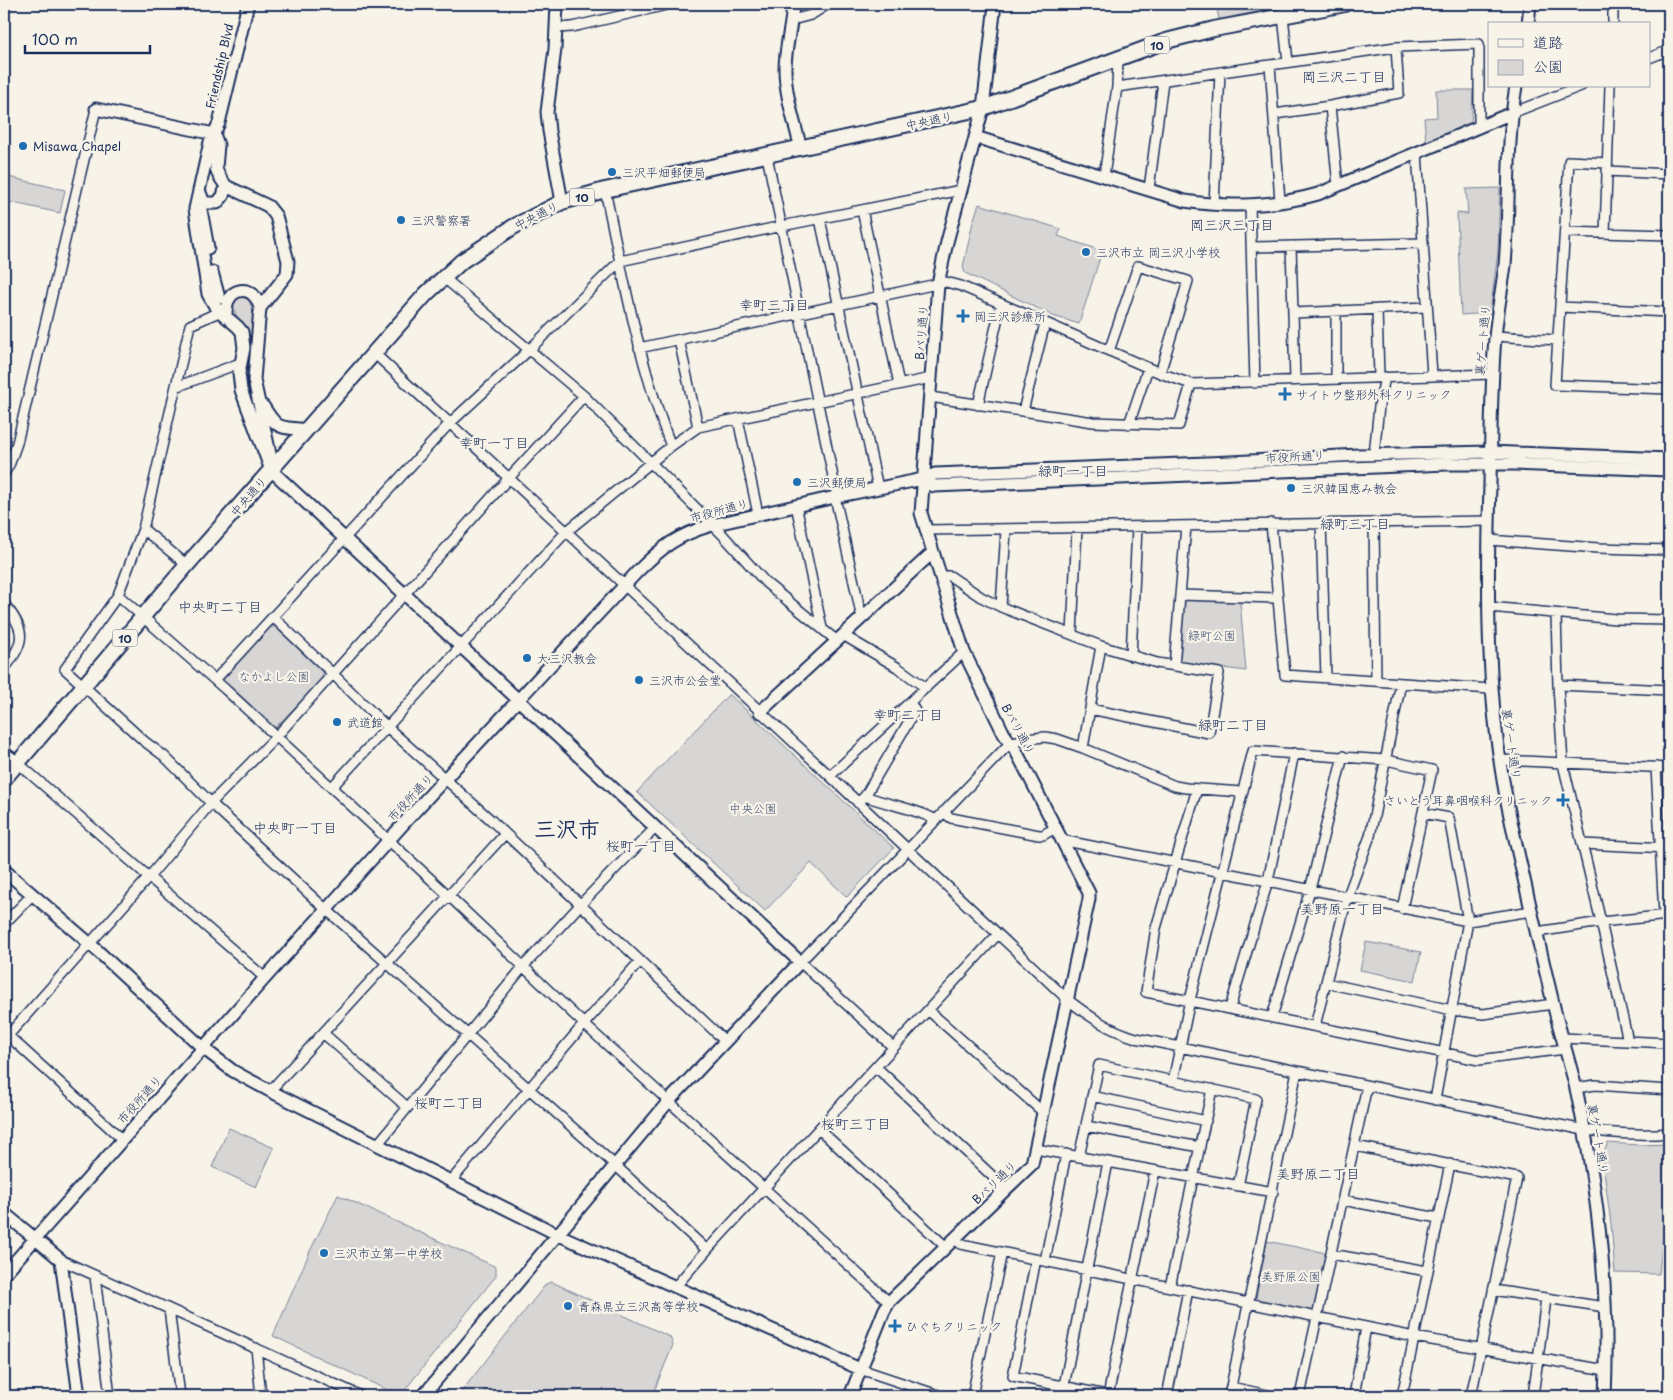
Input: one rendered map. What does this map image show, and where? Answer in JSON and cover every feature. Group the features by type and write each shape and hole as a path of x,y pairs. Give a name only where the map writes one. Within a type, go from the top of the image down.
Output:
{"main road":[{"name":"中央通り","path":"4,778 426,294 443,277 485,244 513,226 562,202 605,190 983,108 1166,41 1204,31 1345,4"}],"street":[{"name":"Friendship Blvd","path":"200,194 210,142 219,123 248,4"},
{"path":"557,4 547,112 562,202"},
{"path":"556,28 572,27 671,4"},
{"path":"793,4 785,80 801,148"},
{"path":"792,20 811,15 828,4"},
{"name":"Bバリ通り","path":"850,1396 889,1302 1032,1164 1089,899 1089,893 1016,750 1004,734 964,652 921,513 938,284 947,242 983,108 995,4"},
{"path":"1528,22 1530,4"},
{"path":"1613,4 1613,22"},
{"path":"1283,16 1288,62"},
{"path":"1117,87 1396,47 1479,44 1478,127"},
{"path":"1275,114 1399,93 1396,47"},
{"path":"1650,58 1669,50"},
{"path":"1104,176 1117,87 1118,58"},
{"path":"1270,65 1280,201"},
{"path":"1214,205 1220,72"},
{"path":"1149,190 1163,81"},
{"name":"裏ゲート通り","path":"1516,88 1509,152 1509,215 1495,336 1493,374 1489,521 1491,689 1507,801 1553,1004 1576,1088 1584,1130 1598,1218 1605,1307 1605,1396"},
{"path":"976,137 1185,201 1214,205 1250,204 1302,198 1338,186 1576,88"},
{"path":"1605,233 1610,88"},
{"path":"1330,106 1338,186"},
{"path":"4,474 17,443 96,109 214,134 218,145 216,168 219,176 226,186 268,206 276,216 286,249 288,261 287,274 260,308"},
{"path":"1417,153 1432,375"},
{"path":"766,156 862,618"},
{"path":"1669,174 1569,161 1557,340 1556,385 1669,389"},
{"path":"200,194 204,203 217,203 223,196 226,186"},
{"path":"605,190 639,348 654,400 672,446"},
{"path":"215,680 449,424 529,350 620,261 961,190"},
{"path":"200,194 201,209 219,298"},
{"path":"200,194 195,209 208,294 212,304 242,332 244,348 239,373 241,390 271,470 893,1047"},
{"path":"1250,204 1256,382"},
{"path":"862,210 899,384"},
{"path":"820,219 878,488"},
{"path":"1565,232 1669,235"},
{"path":"1252,247 1423,243"},
{"path":"1290,246 1295,380"},
{"path":"1109,351 1138,266 1188,281 1160,373"},
{"path":"443,277 584,396 712,524 766,583 822,628 897,667 926,688"},
{"path":"639,348 946,282 961,286 1148,368 1191,384 1493,374"},
{"path":"271,470 270,449 254,380 260,308 254,296 246,291 238,290 232,295 222,314 190,325 143,529 118,595 65,669 144,741 164,756 211,803 327,909 615,1165 707,1250"},
{"path":"978,404 1001,304"},
{"path":"1293,313 1427,307"},
{"path":"1560,307 1669,312"},
{"path":"1374,455 1382,377 1377,310"},
{"path":"1336,311 1336,378"},
{"path":"1023,411 1045,323"},
{"path":"1495,336 1557,340"},
{"path":"679,340 698,427"},
{"path":"374,353 830,776 1068,1000 1097,1022 1117,1032 1136,1038 1584,1130 1652,1135 1669,1133"},
{"path":"176,387 240,363"},
{"path":"1129,424 1148,368"},
{"path":"332,787 566,532 698,427 931,378"},
{"path":"930,397 1093,422 1179,425 1191,384"},
{"path":"122,1138 5,1036 150,876 211,803 276,737 584,396"},
{"path":"258,398 272,421 278,427 307,430"},
{"path":"738,419 758,514"},
{"name":"市役所通り","path":"4,1274 122,1138 388,841 624,586 656,553 672,540 712,524 923,479 936,474 1374,455 1490,452 1669,459"},
{"name":"市役所通り","path":"923,479 934,486 1357,467 1490,464 1669,470"},
{"path":"796,506 822,628"},
{"path":"926,530 1489,521"},
{"path":"1374,522 1376,681"},
{"path":"1271,523 1276,598 1285,675 1491,689"},
{"path":"1321,523 1326,677"},
{"path":"1174,666 1186,526"},
{"path":"1131,656 1137,527"},
{"path":"1072,634 1077,528"},
{"path":"143,529 188,565"},
{"path":"1001,607 1006,530"},
{"path":"1489,540 1598,548 1669,550"},
{"path":"760,712 932,553"},
{"path":"940,576 950,576 981,597 1001,607 1101,646 1131,656 1174,666 1219,672 1209,733 1090,710"},
{"path":"118,595 215,680 332,787 668,1102 889,1302"},
{"path":"1180,595 1276,598"},
{"path":"4,604 16,618 20,629 20,640 19,647 4,669"},
{"path":"1489,607 1616,619 1669,620"},
{"path":"1556,614 1563,764 1628,1041"},
{"path":"273,618 387,727 505,834 725,1041"},
{"path":"1083,748 1101,646"},
{"path":"830,776 964,652"},
{"path":"1315,1026 1347,898 1370,836 1401,683"},
{"path":"1558,685 1669,690"},
{"path":"858,803 866,796 915,711 910,702"},
{"path":"423,1396 668,1102 1010,743 1024,739 1045,737 1057,739 1175,786 1242,792"},
{"path":"1173,1080 1190,1000 1253,751 1386,760 1432,770 1402,908"},
{"path":"4,753 18,762 265,978"},
{"path":"1230,1008 1268,881 1294,753"},
{"path":"1272,1017 1310,890 1343,756"},
{"path":"1500,760 1669,768"},
{"path":"1537,932 1601,922 1667,915 1664,848 1656,768"},
{"path":"1197,789 1156,928 1146,992 1479,1060 1564,1043 1628,1041 1669,1043"},
{"path":"866,796 886,804 925,814 936,820"},
{"path":"943,812 951,818 1039,835 1055,828"},
{"path":"1423,813 1449,818 1468,921 1435,1100"},
{"path":"377,1145 523,967 655,828"},
{"path":"270,1091 505,834"},
{"path":"1061,840 1468,921 1532,911"},
{"path":"1582,844 1664,848"},
{"path":"4,870 89,943 203,1048 233,1070 270,1091 559,1235 860,1368 941,1396"},
{"path":"4,924 32,895"},
{"path":"675,1287 998,934"},
{"path":"452,1181 529,1088 640,961"},
{"path":"1326,983 1452,1010 1483,1014 1553,1004"},
{"path":"928,1010 1044,1113"},
{"path":"323,1033 407,1107"},
{"path":"1079,1157 1099,1065 1256,1099 1238,1186"},
{"path":"876,1067 1006,1189"},
{"path":"1272,1396 1230,1392 1298,1071"},
{"path":"1576,1088 1595,1085 1669,1090"},
{"path":"1300,1396 1367,1086"},
{"path":"1170,1287 1212,1089"},
{"path":"1092,1096 1206,1121"},
{"path":"1086,1126 1200,1147"},
{"path":"819,1130 946,1248"},
{"path":"1355,1146 1516,1178 1471,1396"},
{"path":"1036,1149 1273,1192"},
{"path":"1066,1154 1013,1376 1110,1396 1155,1171"},
{"path":"1064,1386 1108,1162"},
{"path":"1402,1396 1450,1164"},
{"path":"1343,1200 1438,1218"},
{"path":"4,1213 60,1260 362,1396"},
{"path":"955,1239 961,1244 1414,1337 1606,1370"},
{"path":"972,1396 1002,1252"},
{"path":"1331,1254 1427,1271"},
{"path":"60,1260 79,1396"},
{"path":"96,1277 110,1396"},
{"path":"1167,1396 1188,1290"},
{"path":"1493,1290 1605,1307"},
{"path":"1532,1396 1546,1299"},
{"path":"169,1309 180,1396"},
{"path":"1354,1396 1366,1327"},
{"path":"256,1348 262,1396"}],"green space":[{"path":"1216,4 1299,4 1298,7 1223,21 1219,19"},
{"path":"1436,90 1473,90 1471,125 1426,143 1424,118 1437,117"},
{"path":"4,176 65,190 60,213 4,201"},
{"path":"1500,188 1498,252 1490,313 1461,315 1457,213 1468,214 1466,189"},
{"path":"979,204 1061,229 1058,236 1102,251 1079,324 1053,316 965,273 963,267"},
{"path":"242,296 249,300 254,314 249,379 266,440 243,378 247,332 236,315 233,304 235,299"},
{"name":"緑町公園","path":"1183,600 1240,601 1246,671 1178,662"},
{"name":"なかよし公園","path":"270,627 275,627 323,673 323,678 275,728 272,728 222,683"},
{"name":"中央公園","path":"729,694 894,848 847,897 811,863 765,911 637,792"},
{"path":"1366,942 1421,952 1415,981 1360,970"},
{"path":"229,1128 274,1148 256,1187 212,1167"},
{"path":"1608,1143 1669,1144 1669,1183 1659,1274 1615,1273 1602,1156"},
{"path":"338,1195 496,1267 496,1276 400,1396 273,1336 311,1249"},
{"name":"美野原公園","path":"1267,1241 1326,1253 1313,1311 1256,1299"},
{"name":"青森県立三沢高等学校","path":"552,1282 670,1337 673,1345 652,1396 458,1396 546,1284"}],"place":[{"name":"Misawa Chapel","path":"23,146"},
{"name":"三沢平畑郵便局","path":"612,172"},
{"name":"三沢警察署","path":"401,220"},
{"name":"三沢市立 岡三沢小学校","path":"1086,252"},
{"name":"岡三沢診療所","path":"963,316"},
{"name":"サイトウ整形外科クリニック","path":"1285,394"},
{"name":"三沢郵便局","path":"797,482"},
{"name":"三沢韓国恵み教会","path":"1291,488"},
{"name":"大三沢教会","path":"527,658"},
{"name":"三沢市公会堂","path":"639,680"},
{"name":"武道館","path":"337,722"},
{"name":"さいとう耳鼻咽喉科クリニック","path":"1563,800"},
{"name":"三沢市立第一中学校","path":"324,1253"},
{"name":"青森県立三沢高等学校","path":"568,1306"},
{"name":"ひぐちクリニック","path":"895,1326"}],"district":[{"name":"岡三沢二丁目","path":"1344,76"},
{"name":"岡三沢三丁目","path":"1232,224"},
{"name":"幸町三丁目","path":"774,304"},
{"name":"幸町一丁目","path":"494,442"},
{"name":"緑町一丁目","path":"1073,470"},
{"name":"緑町三丁目","path":"1355,523"},
{"name":"中央町二丁目","path":"220,606"},
{"name":"幸町二丁目","path":"908,714"},
{"name":"緑町二丁目","path":"1233,724"},
{"name":"中央町一丁目","path":"295,827"},
{"name":"三沢市","path":"567,827"},
{"name":"桜町一丁目","path":"641,845"},
{"name":"美野原一丁目","path":"1342,908"},
{"name":"桜町二丁目","path":"449,1102"},
{"name":"桜町三丁目","path":"856,1123"},
{"name":"美野原二丁目","path":"1318,1173"}]}
